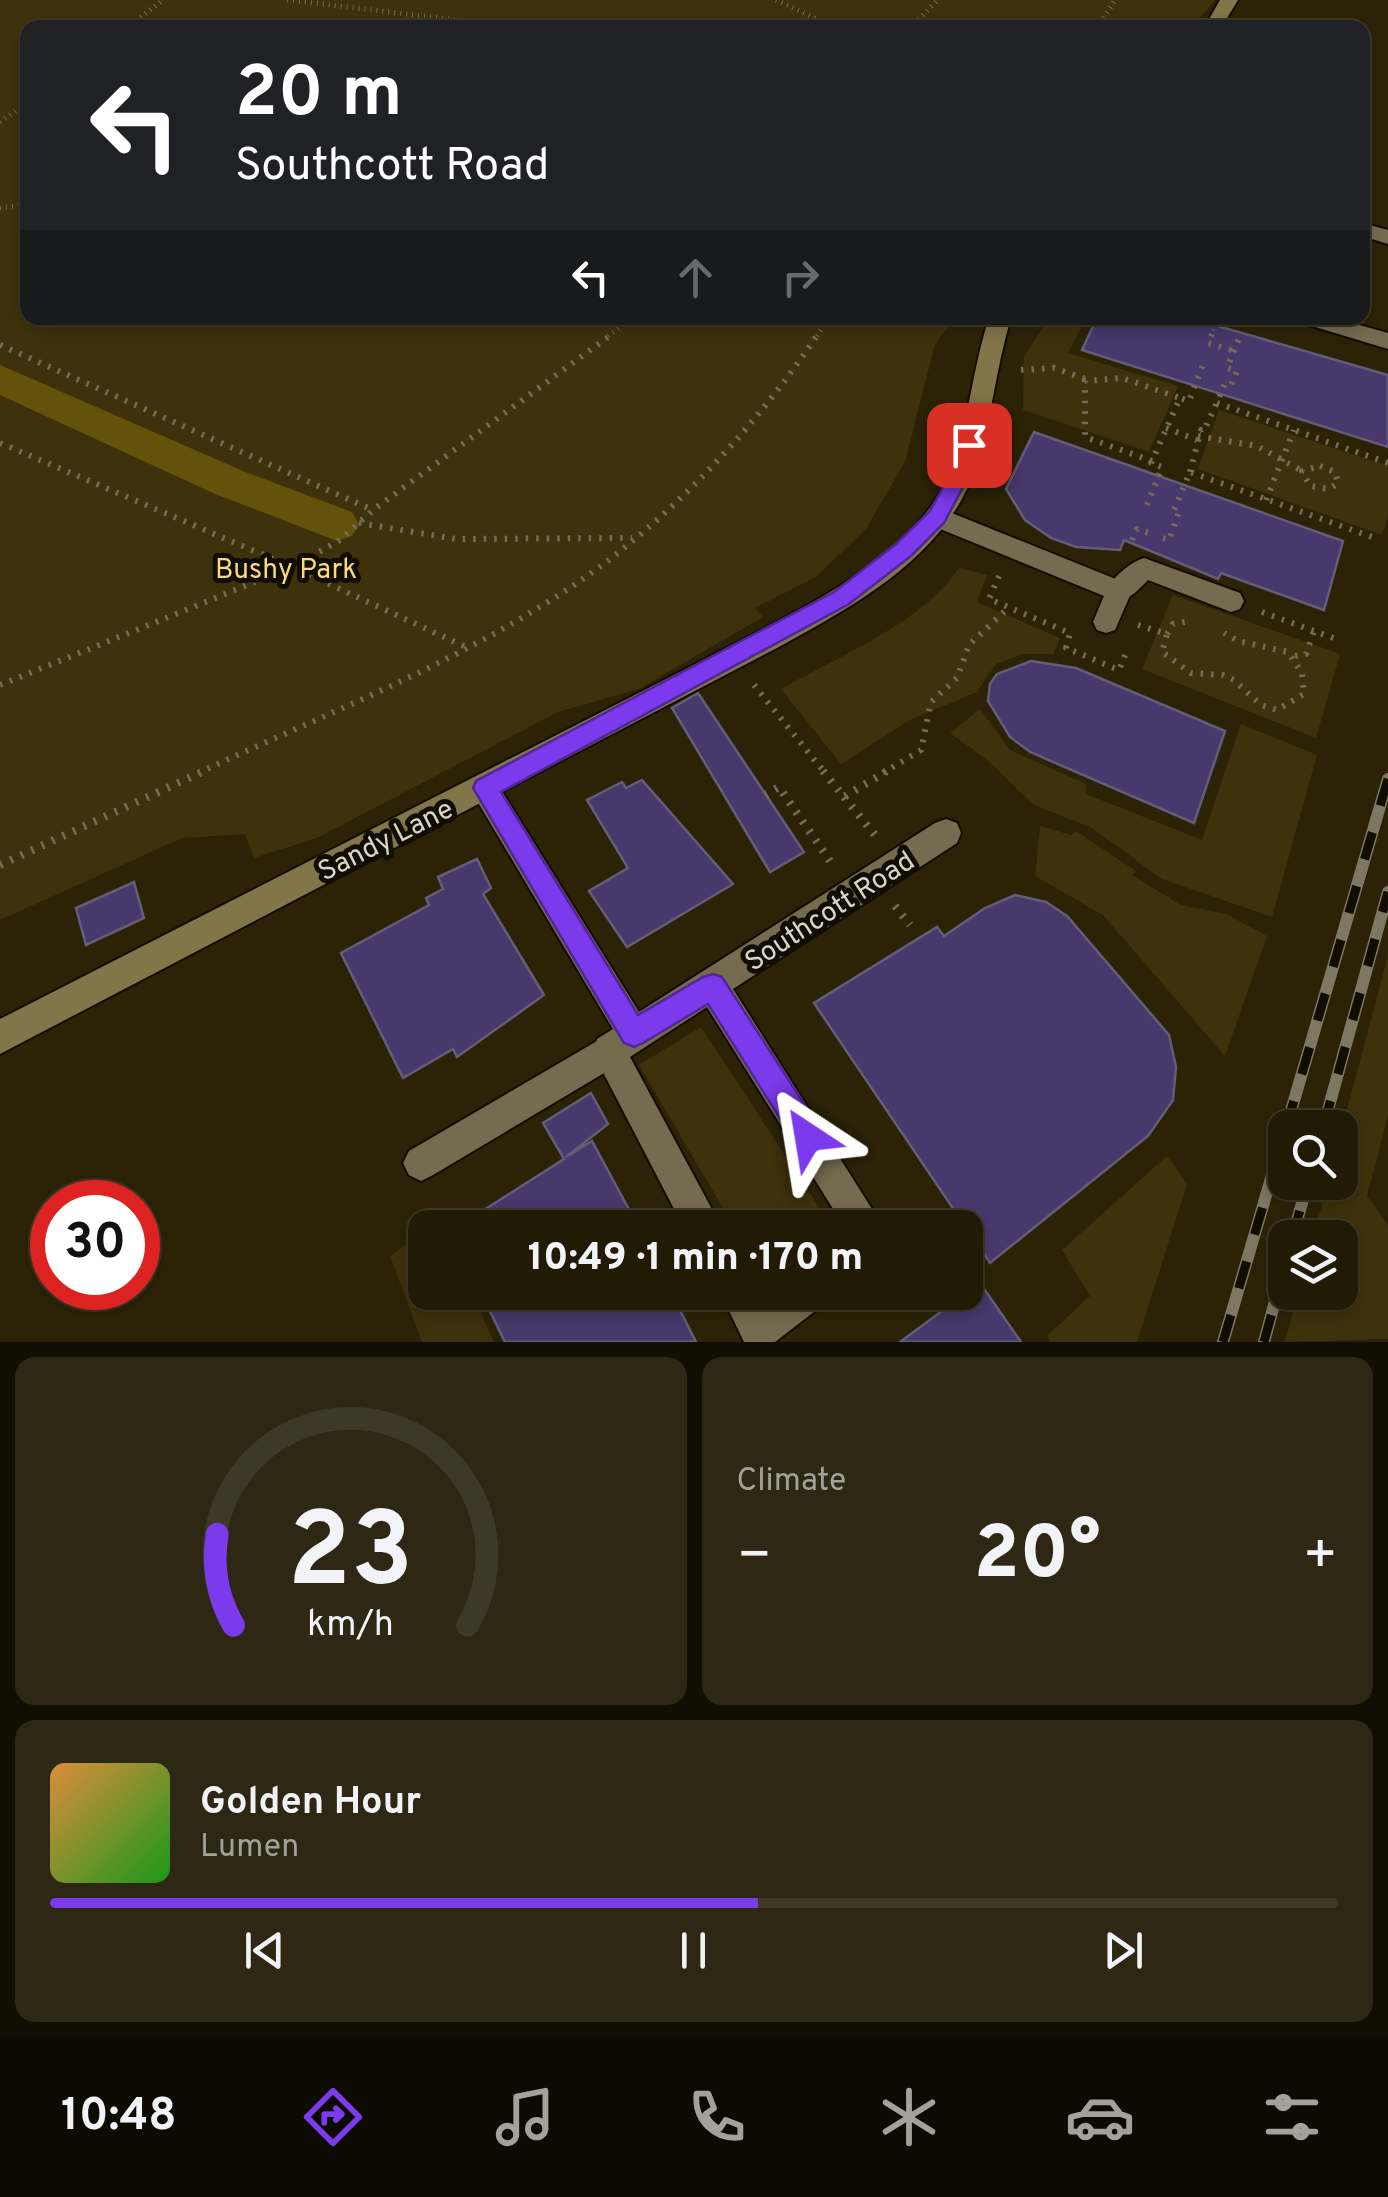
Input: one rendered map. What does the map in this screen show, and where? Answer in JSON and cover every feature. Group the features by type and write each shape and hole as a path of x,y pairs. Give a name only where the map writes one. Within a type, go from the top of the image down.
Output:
{"main road":[{"name":"Sandy Lane","path":"0,1036 485,788 841,598 904,550 937,517 961,472 977,418 987,352 997,325"}],"street":[{"path":"1334,325 1388,341"},
{"path":"937,517 1119,591"},
{"path":"1106,622 1119,591 1144,568 1243,605"},
{"path":"485,788 622,1042 696,1210"},
{"name":"Southcott Road","path":"422,1164 713,987 946,833"},
{"path":"713,987 855,1210"},
{"path":"743,1310 751,1336 786,1310"}],"path":[{"path":"137,20 163,0"},
{"path":"286,0 459,20"},
{"path":"776,0 819,20"},
{"path":"918,20 938,0"},
{"path":"0,685 292,567 340,540 374,510 623,325"},
{"path":"0,865 468,648 568,589 634,538 722,450 810,348 825,325"},
{"path":"1215,325 1208,344 1234,351"},
{"path":"1136,532 1170,540 1179,512 1174,510 1190,472 1198,438 1237,371 1227,368 1239,338"},
{"path":"0,345 374,510"},
{"path":"1013,369 1054,368 1088,380 1128,378 1189,401 1203,365"},
{"path":"1088,380 1083,389 1090,416 1085,437 1162,467 1146,505"},
{"path":"1152,461 1180,398"},
{"path":"1217,403 1388,463"},
{"path":"1166,428 1222,443 1257,446 1302,471 1310,486 1318,489 1329,489 1338,483 1334,472 1320,466 1302,471"},
{"path":"1266,500 1294,430"},
{"path":"0,443 292,567 468,648"},
{"path":"1190,472 1372,537"},
{"path":"358,523 384,531 495,539 564,542 634,538"},
{"path":"1013,548 989,598 1070,632 1066,648 1119,670 1138,624 1167,634"},
{"path":"1243,605 1336,639"},
{"path":"844,797 921,750 931,702 957,678 969,646 1009,607"},
{"path":"1200,620 1174,624 1162,652 1178,667 1202,675 1223,675 1261,705 1276,710 1304,694 1295,656"},
{"path":"1216,626 1237,643 1279,648 1295,656 1306,654 1314,630"},
{"path":"753,684 878,839 867,846"},
{"path":"765,794 780,787 834,868 845,861"}],"green space":[{"name":"Bushy Park","path":"0,0 1215,0 1198,20 20,20 20,325 950,325 935,344 905,462 866,529 816,577 755,608 763,617 639,689 558,712 317,838 254,858 245,834 182,838 0,920"},
{"path":"1045,325 1082,325 1068,353 1178,386 1149,452 1023,410 1024,357"},
{"path":"1219,410 1388,466 1388,517 1382,535 1198,469"},
{"path":"959,568 987,575 977,602 1060,638 1053,654 1022,654 996,664 977,692 910,720 841,764 781,689 902,621 925,605"},
{"path":"1173,595 1340,654 1316,738 1142,669"},
{"path":"980,709 1010,750 1086,784 1086,794 1202,840 1241,724 1317,755 1272,917 1162,879 1092,828 1034,805 985,758 950,733"},
{"path":"1040,826 1071,835 1076,831 1136,871 1132,875 1181,905 1226,914 1267,936 1225,1056 1103,915 1035,876"},
{"path":"1388,956 1388,1116 1367,1196 1388,1225 1388,1339 1285,1342 1293,1310 1358,1310 1358,1220 1318,1220 1323,1200 1358,1200 1358,1110 1347,1110"},
{"path":"701,1027 821,1210 724,1210 639,1065"},
{"path":"1167,1156 1187,1184 1137,1342 1050,1342 1047,1336 1090,1296 1062,1250"},
{"path":"408,1243 408,1304 390,1256"},
{"path":"410,1310 480,1310 494,1342 422,1342"}],"building":[{"path":"1094,325 1214,325 1388,375 1388,447 1082,350"},
{"path":"1034,432 1343,541 1324,610 1221,573 1218,579 1124,540 1120,550 1076,547 1051,538 1025,520 1006,489"},
{"path":"1031,661 1076,668 1225,731 1194,823 1030,752 1010,737 988,701 990,684 997,674"},
{"path":"698,693 804,852 770,872 672,708"},
{"path":"642,780 733,884 627,947 589,891 628,868 587,800 622,782 626,788"},
{"path":"477,859 491,888 483,894 544,995 457,1057 453,1049 403,1078 341,953 429,905 426,898 443,889 438,877"},
{"path":"134,882 144,918 86,945 76,908"},
{"path":"1015,895 1046,902 1067,916 1169,1035 1176,1067 1173,1100 1148,1136 990,1263 983,1253 983,1210 954,1210 814,1003 937,927 944,936 985,908"},
{"path":"591,1093 608,1124 566,1157 592,1141 629,1210 484,1210 564,1159 543,1123"},
{"path":"983,1287 1021,1342 900,1342 943,1310 983,1310"},
{"path":"489,1310 680,1310 696,1342 505,1342"}],"waterway":[{"path":"0,379 228,482 337,524"}],"railway":[{"path":"1291,1110 1388,779"},
{"path":"1328,1110 1388,892"},
{"path":"1223,1342 1268,1189"},
{"path":"1297,1220 1303,1200"},
{"path":"1264,1342 1273,1310"}],"route":[{"path":"808,1137 713,987 634,1034 485,788 841,598 904,550 937,517 961,472 969,445"}]}
